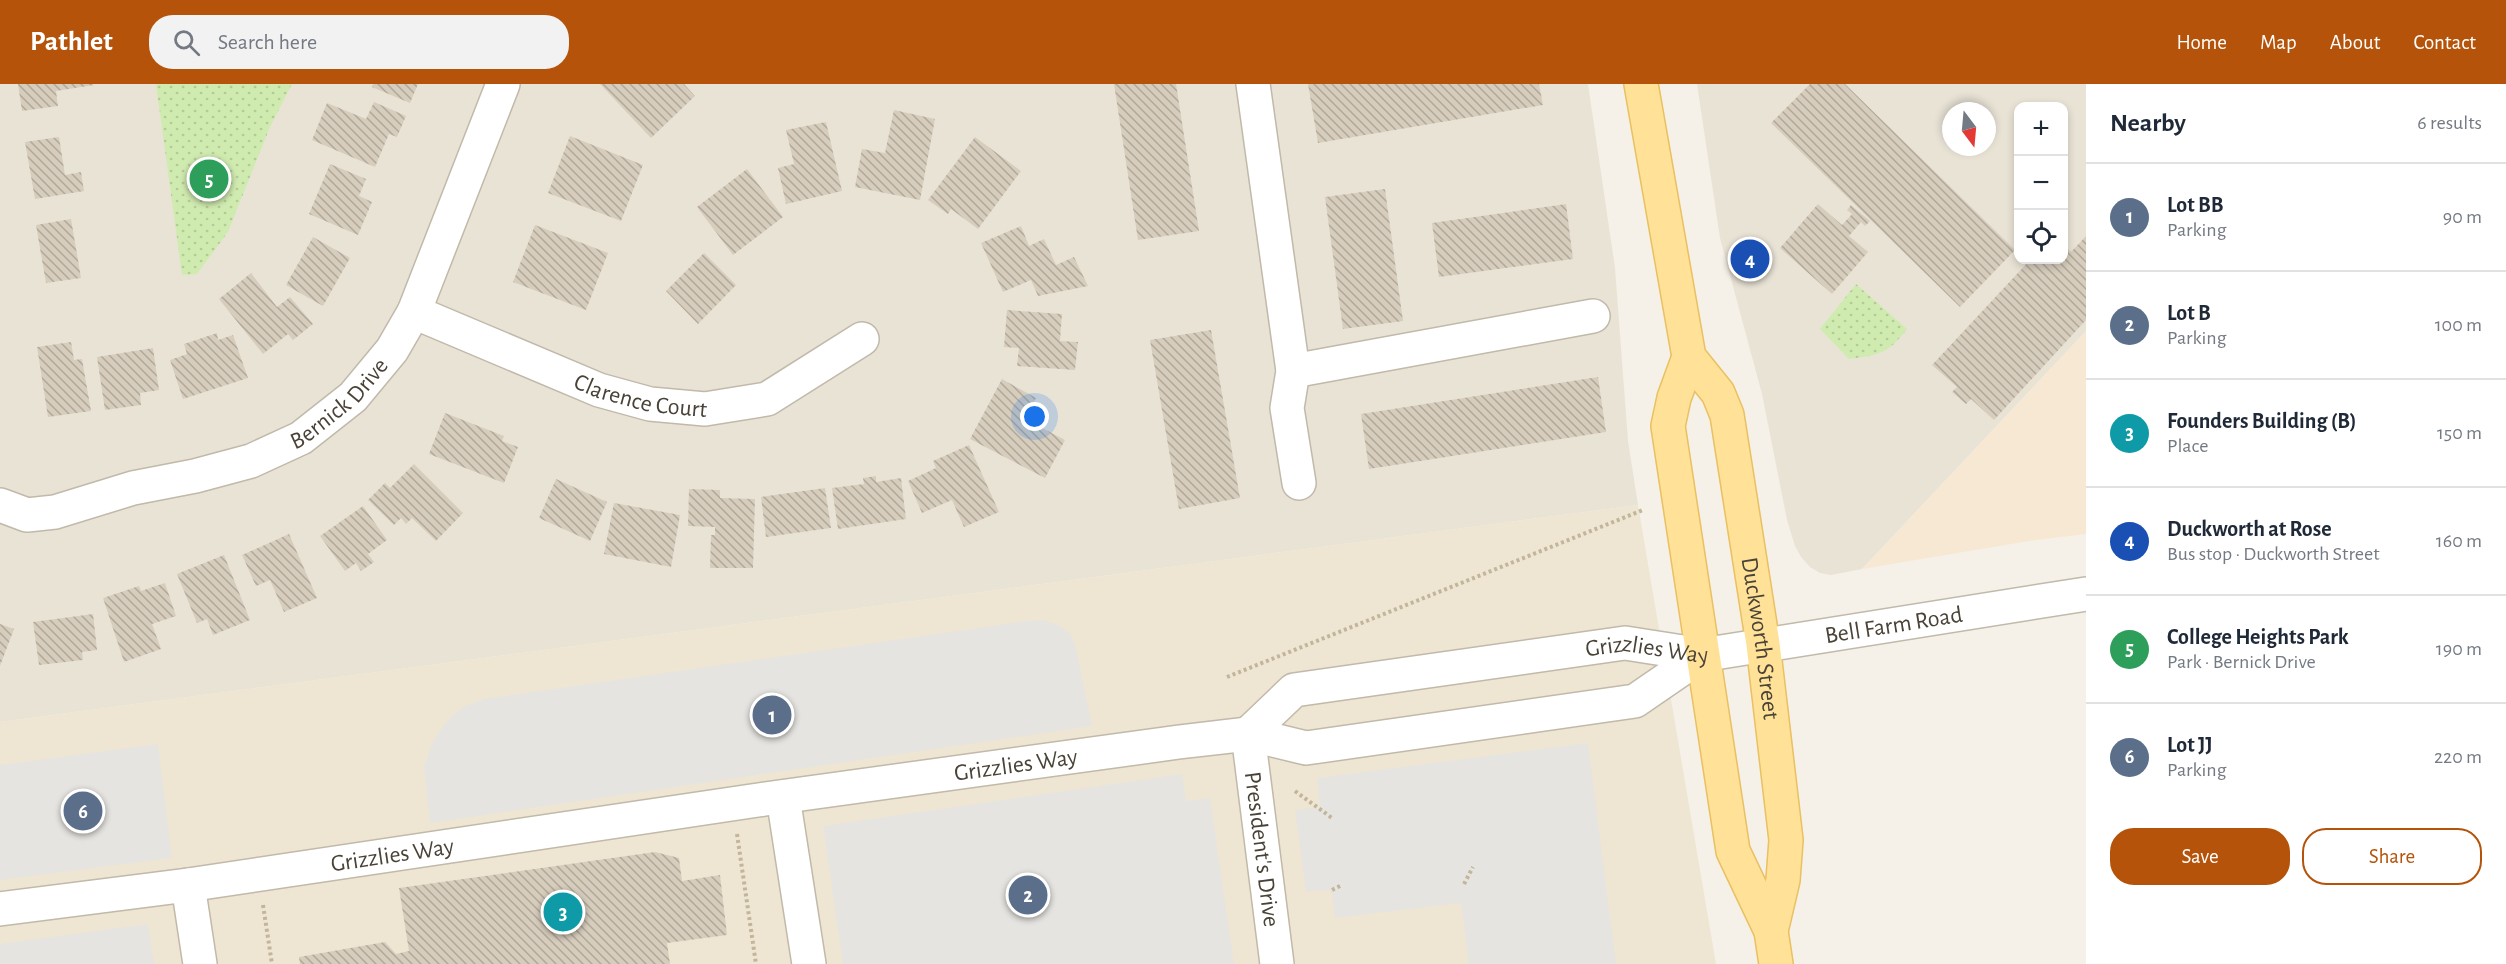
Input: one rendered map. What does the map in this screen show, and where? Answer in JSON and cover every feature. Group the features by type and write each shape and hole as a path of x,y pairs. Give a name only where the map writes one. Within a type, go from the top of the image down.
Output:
{"main road":[{"name":"Duckworth Street","path":"1641,84 1689,357 1718,393 1728,415 1763,644 1786,840 1783,880 1771,931"},
{"name":"Duckworth Street","path":"1689,357 1674,398 1668,426 1733,851 1771,931 1776,964"}],"street":[{"name":"Bernick Drive","path":"0,505 27,515 55,512 133,488 195,476 251,461 302,438 353,397 392,350 414,312 503,84"},
{"path":"1253,84 1293,371 1287,408 1299,483"},
{"name":"Clarence Court","path":"414,312 599,390 650,404 705,410 767,399 862,339"},
{"path":"1293,371 1593,316"},
{"name":"Bell Farm Road","path":"1702,655 2086,594"},
{"name":"Grizzlies Way","path":"1248,734 1294,690 1625,643 1702,655"},
{"name":"Grizzlies Way","path":"0,909 188,885 1064,756 1248,734 1306,748 1635,701 1702,655"},
{"name":"President's Drive","path":"1248,734 1277,964"},
{"path":"783,797 809,964"},
{"path":"188,885 201,964"}],"path":[{"path":"1227,677 1643,510"},
{"path":"1295,791 1332,818"},
{"path":"736,828 756,964"},
{"path":"1464,884 1473,867"},
{"path":"1332,890 1342,885"},
{"path":"262,894 272,964"}],"shaded area":[{"path":"0,84 1588,84 1615,268 1628,441 1638,505 0,722"},
{"path":"1697,84 2086,84 2086,331 1862,569 1831,575 1820,573 1810,567 1801,557 1787,520 1762,394 1720,238"},
{"path":"2086,331 2086,534 1862,569"},
{"path":"1638,505 1716,964 0,964 0,722"},
{"path":"1043,620 1060,626 1071,635 1076,648 1092,726 430,823 424,768 432,743 446,722 463,707 484,699"},
{"path":"1588,743 1616,964 1469,964 1461,903 1335,918 1331,890 1306,892 1295,810 1320,807 1317,778"},
{"path":"158,744 172,858 0,880 0,765"},
{"path":"1182,774 1186,801 1210,798 1234,964 843,964 823,826"},
{"path":"148,924 154,964 0,964 0,944"}],"green space":[{"path":"156,84 292,84 270,127 228,232 197,274 182,275"},
{"path":"1856,284 1907,329 1894,344 1882,352 1849,359 1820,329"}],"building":[{"path":"18,84 94,85 56,91 58,106 22,111"},
{"path":"373,84 418,84 410,103 372,87"},
{"path":"600,84 684,84 695,96 651,138"},
{"path":"1114,84 1176,84 1199,231 1138,240"},
{"path":"1308,84 1539,84 1543,105 1318,143"},
{"path":"1810,84 1845,84 2014,251 1960,307 1771,123"},
{"path":"374,102 406,116 397,137 389,134 375,167 312,140 327,103 366,119"},
{"path":"894,110 935,119 920,200 855,187 862,149 885,153"},
{"path":"826,122 842,191 786,204 778,168 794,164 786,130"},
{"path":"570,136 643,165 621,221 548,193"},
{"path":"59,137 65,175 81,172 84,191 35,199 25,142"},
{"path":"975,137 1021,171 978,229 951,209 948,214 928,200"},
{"path":"330,164 366,179 359,196 372,202 358,235 309,214"},
{"path":"747,169 783,217 733,255 697,207"},
{"path":"1385,189 1403,321 1343,329 1325,197"},
{"path":"1566,204 1573,259 1439,277 1432,223"},
{"path":"1818,204 1842,225 1852,214 1847,210 1851,205 1870,221 1865,226 1861,222 1849,236 1868,252 1832,294 1780,248"},
{"path":"71,219 81,278 46,283 36,225"},
{"path":"535,225 608,253 586,310 513,282"},
{"path":"1021,226 1029,246 1044,239 1056,265 1074,257 1088,286 1038,296 1031,280 1003,292 981,243"},
{"path":"2086,236 2086,320 1994,420 1971,399 1966,404 1952,392 1957,387 1932,365 2026,264 2068,264 2068,249 2071,252"},
{"path":"313,237 350,258 323,306 286,285"},
{"path":"704,253 736,285 698,324 666,291"},
{"path":"251,273 277,307 290,297 313,324 293,340 288,334 263,354 219,299"},
{"path":"1007,310 1062,314 1060,341 1078,342 1075,370 1017,366 1019,348 1004,347"},
{"path":"1211,330 1240,498 1179,509 1150,340"},
{"path":"217,333 218,340 233,335 248,378 183,399 170,360 187,354 184,344"},
{"path":"71,342 74,360 82,359 91,411 48,417 37,347"},
{"path":"153,348 159,390 140,393 141,405 105,410 97,357"},
{"path":"1598,377 1606,432 1369,469 1361,414"},
{"path":"1002,379 1036,398 1025,419 1065,440 1045,478 970,439"},
{"path":"445,413 504,436 502,441 518,447 504,483 429,454"},
{"path":"969,445 999,512 964,527 952,500 922,513 908,481 936,468 933,461"},
{"path":"414,464 463,513 436,541 412,518 406,524 401,518 394,525 368,500 385,483 390,488"},
{"path":"876,476 876,482 901,478 906,519 838,529 832,488 864,484 863,478"},
{"path":"556,479 607,502 590,541 539,518"},
{"path":"825,488 831,528 766,537 761,497"},
{"path":"689,489 720,490 720,498 755,499 753,568 710,568 711,535 715,535 715,527 688,526"},
{"path":"614,503 680,515 671,567 604,554"},
{"path":"363,506 387,540 368,554 374,562 361,571 356,563 345,571 320,536"},
{"path":"289,534 317,598 284,612 270,580 256,586 242,555"},
{"path":"224,555 250,620 213,635 207,619 197,623 177,574"},
{"path":"165,583 176,616 152,624 161,649 124,662 103,598 139,586 141,591"},
{"path":"93,614 97,650 82,652 83,660 39,665 33,622"},
{"path":"0,624 14,629 0,666"},
{"path":"655,852 679,858 682,881 720,875 727,935 667,943 670,964 300,964 299,957 385,942 396,954 409,951 399,888"}],"place":[{"name":"College Heights Park","path":"209,179"},
{"name":"Duckworth at Rose","path":"1750,259"},
{"name":"Lot BB","path":"772,715"},
{"name":"Lot JJ","path":"83,811"},
{"name":"Lot B","path":"1028,895"},
{"name":"Founders Building (B)","path":"563,912"}]}
